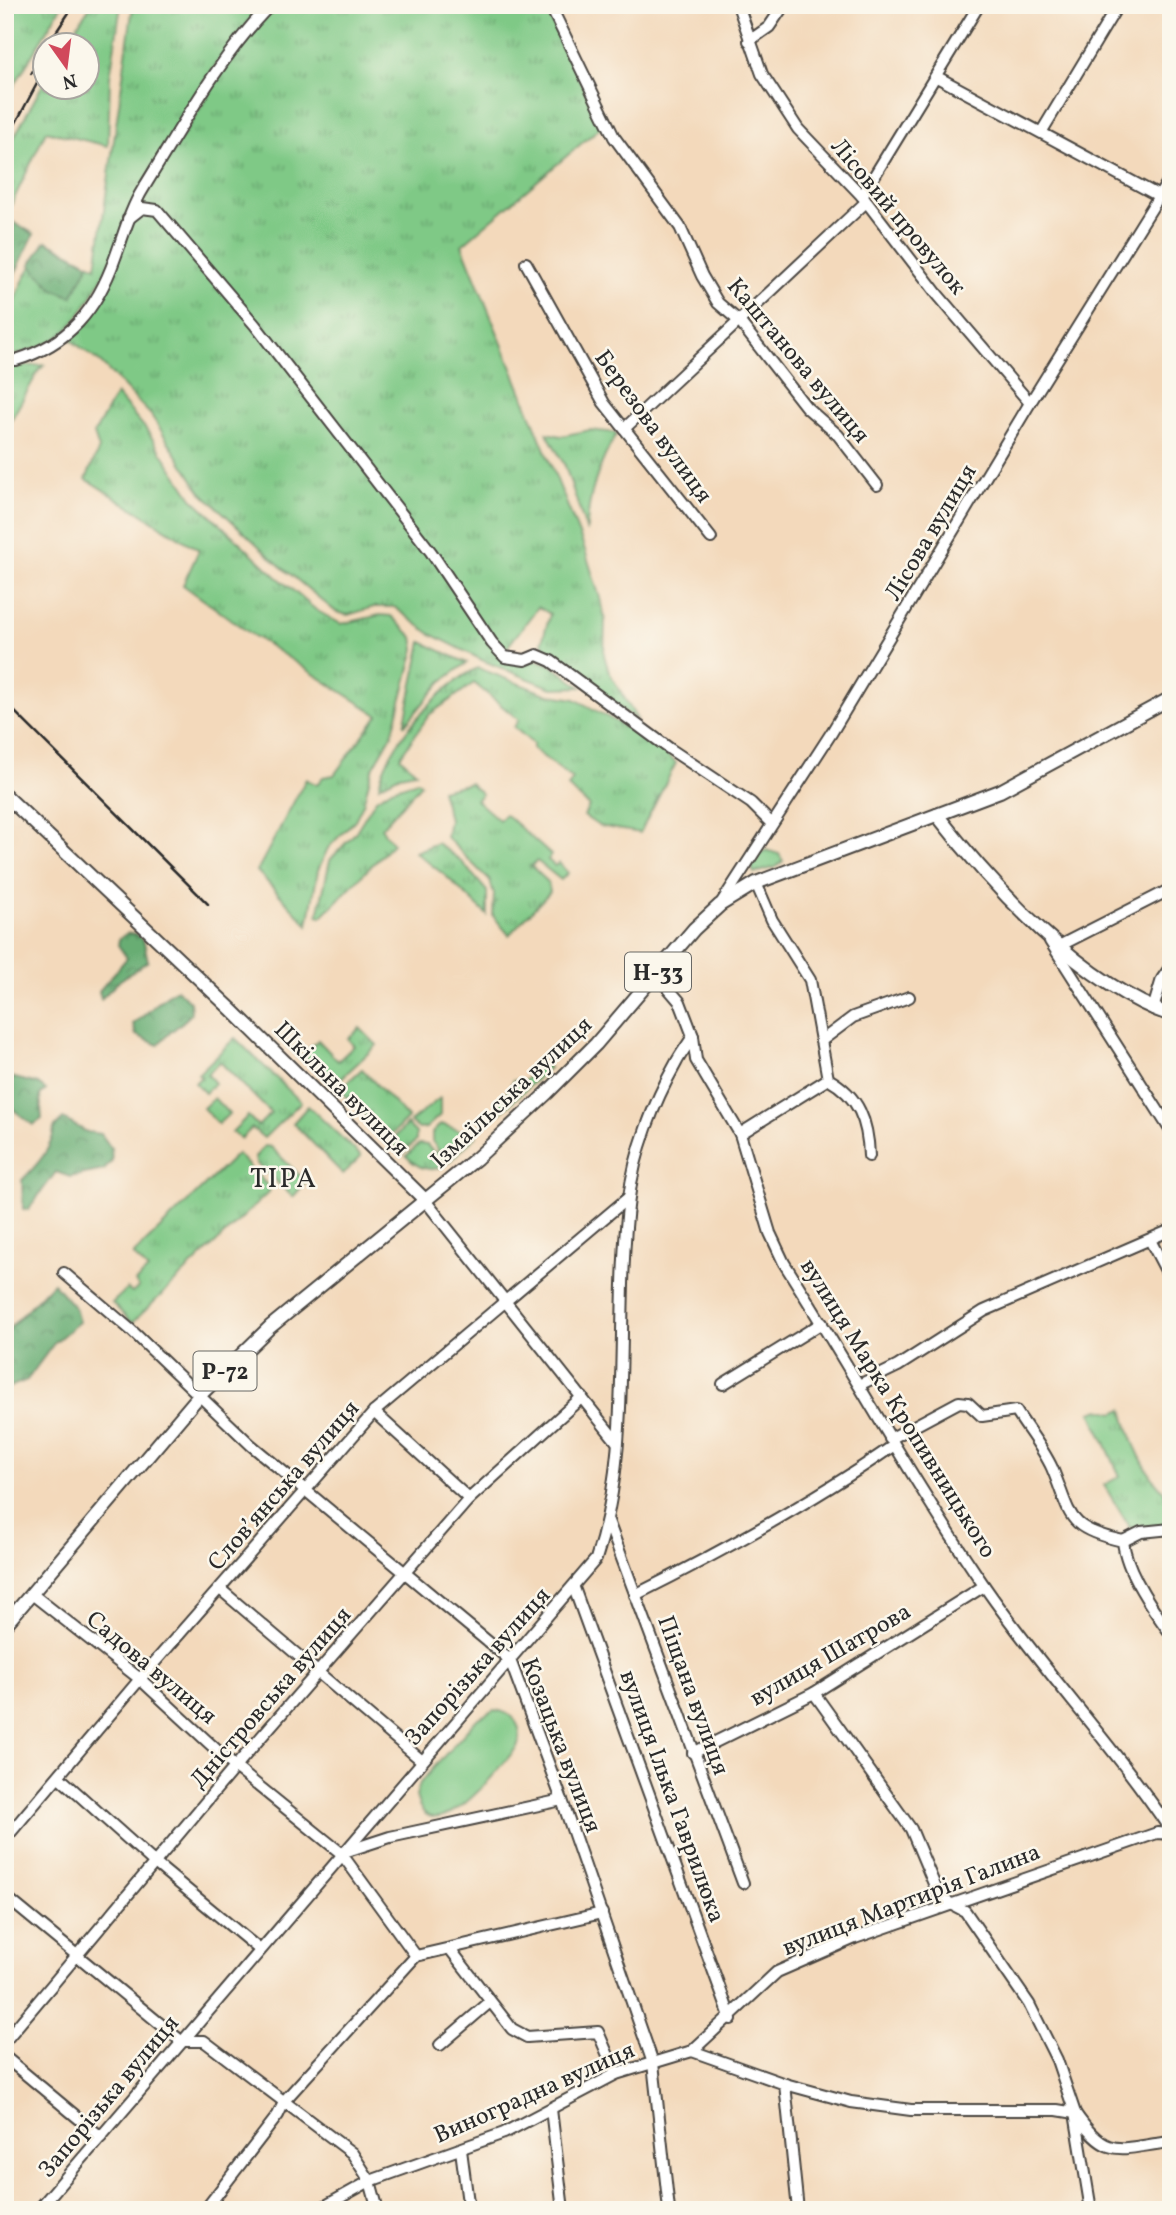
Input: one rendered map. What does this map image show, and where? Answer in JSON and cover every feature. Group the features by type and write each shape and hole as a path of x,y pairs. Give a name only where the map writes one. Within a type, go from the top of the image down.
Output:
{"main road":[{"name":"Ізмаїльська вулиця","path":"5,1625 198,1397 270,1327 477,1158 547,1093 596,1044 720,905 756,883 1000,791 1171,698"},
{"name":"Шкільна вулиця","path":"5,795 239,1017 424,1199"},
{"path":"937,816 1059,946 1099,976 1153,1009 1171,1015"}],"street":[{"path":"16,360 57,343 72,332 101,289 142,190 226,57 270,5"},
{"name":"Каштанова вулиця","path":"550,5 614,138 680,227 702,276 718,303 739,321 806,407 838,435 877,485"},
{"name":"Лісовий провулок","path":"738,5 762,74 798,129 864,199 938,295 1030,403"},
{"path":"749,41 769,27 784,5"},
{"path":"625,428 864,199 979,5"},
{"path":"1042,131 1118,5"},
{"path":"937,77 1159,196"},
{"name":"Лісова вулиця","path":"720,905 832,732 1030,403 1171,177"},
{"path":"128,219 142,208 157,210 203,262 431,552 492,643 505,657 525,660 537,655 551,661 670,749 751,803 771,823"},
{"name":"Березова вулиця","path":"526,264 604,403 711,538"},
{"path":"756,883 772,920 810,980 828,1079"},
{"path":"1059,946 1171,889"},
{"path":"1044,933 1171,1131"},
{"path":"1153,1009 1162,979 1171,966"},
{"name":"вулиця Марка Кропивницького","path":"656,974 680,1002 693,1036 696,1060 704,1079 740,1133 770,1233 784,1263 892,1442 984,1586 1050,1674 1117,1753 1171,1832"},
{"path":"821,1041 853,1017 909,997"},
{"name":"Запорізька вулиця","path":"38,2210 181,2041 333,1868 341,1853 574,1588 596,1559 608,1521 617,1441 629,1197 645,1132 676,1062 693,1036"},
{"path":"740,1133 828,1079"},
{"path":"828,1079 839,1085 858,1104 865,1120 869,1156"},
{"name":"Словʼянська вулиця","path":"5,1839 140,1679 374,1412 629,1197"},
{"name":"Шкільна вулиця","path":"424,1199 505,1304 617,1441"},
{"path":"859,1385 898,1366 984,1311 1171,1230"},
{"path":"1150,1240 1171,1280"},
{"name":"Козацька вулиця","path":"64,1273 131,1330 198,1397 306,1491 510,1660 562,1800 653,2063 670,2210"},
{"path":"723,1384 822,1323"},
{"name":"Дністровська вулиця","path":"5,2040 235,1767 469,1499 582,1397"},
{"path":"635,1595 836,1486 892,1442 959,1402 968,1403 982,1416 1016,1411 1051,1466 1071,1517 1088,1530 1123,1541"},
{"path":"374,1412 469,1499"},
{"name":"Піщана вулиця","path":"608,1521 743,1883"},
{"path":"1123,1541 1130,1535 1141,1532 1171,1529"},
{"path":"1123,1541 1127,1559 1153,1612 1171,1634"},
{"path":"596,1559 608,1552 621,1558"},
{"name":"вулиця Шатрова","path":"693,1753 814,1693 984,1586"},
{"name":"вулиця Ілька Гаврилюка","path":"574,1588 730,2019"},
{"path":"220,1589 421,1760"},
{"name":"Садова вулиця","path":"32,1594 140,1679 235,1767 341,1853 416,1956"},
{"path":"814,1693 905,1819 940,1898 965,1911 1029,2004 1057,2060 1075,2113 1091,2210"},
{"path":"59,1777 156,1864 260,1950"},
{"path":"341,1853 390,1837 562,1800"},
{"name":"вулиця Мартирія Галина","path":"692,2051 730,2019 777,1972 855,1938 953,1903 1157,1833 1171,1832"},
{"path":"5,1896 181,2041 204,2041 352,2153 370,2181 378,2210"},
{"path":"205,2210 278,2115 285,2100 416,1956 602,1913"},
{"path":"450,1949 502,2019 527,2037 598,2032 616,2074"},
{"path":"440,2045 490,2002"},
{"path":"692,2051 785,2084 851,2102 911,2110 1057,2110 1075,2113 1100,2144 1111,2149 1171,2143"},
{"name":"Виноградна вулиця","path":"318,2210 370,2181 461,2150 551,2109 616,2074 692,2051"},
{"path":"5,2057 101,2137"},
{"path":"785,2084 798,2210"},
{"path":"551,2109 563,2210"},
{"path":"461,2150 469,2210"}],"green space":[{"path":"5,5 62,5 46,32 32,32 32,56 5,101"},
{"path":"91,5 121,5 110,77 108,146 46,131 5,218 5,154 33,102 102,102 102,32 73,32"},
{"path":"133,5 264,5 222,56 187,111 86,306 68,329 55,339 29,351 5,357 8,325 16,296 46,241 96,267"},
{"path":"276,5 544,5 602,126 462,245 583,544 605,619 604,655 609,672 638,721 549,656 542,642 550,614 538,607 506,649 509,653 549,664 581,687 552,688 484,661 429,633 394,607 374,607 348,615 336,612 278,564 201,492 151,415 101,363 71,340 106,289 130,227 158,175 231,59"},
{"path":"5,218 34,234 5,294"},
{"path":"5,218 34,234 6,292 5,290"},
{"path":"46,241 89,264 72,297 53,289 30,265"},
{"path":"44,365 38,372 5,431 5,367"},
{"path":"116,394 146,429 192,498 316,610 341,624 380,615 391,616 413,637 415,649 392,735 372,770 363,804 355,820 328,848 318,870 308,925 257,871 306,779 317,785 323,777 334,775 378,715 251,634 183,585 199,550 86,479 99,449 94,434"},
{"path":"590,430 617,433 595,481 587,532 565,466 547,433 561,436"},
{"path":"422,642 467,663 441,682 404,726"},
{"path":"478,668 546,694 575,699 654,743 676,763 640,833 599,826 584,816 589,806 568,787 573,779 533,749 533,744 514,727 519,720 474,683 429,715 400,757 416,772 400,775 379,786 392,753 417,718 448,688"},
{"path":"417,781 421,784 381,828 393,844 321,917 318,915 330,860 355,833 376,799 392,789"},
{"path":"470,783 482,794 476,800 499,820 505,814 551,855 548,860 555,866 559,863 568,873 561,880 537,861 531,866 548,882 550,892 509,935 493,916 494,894 490,881 446,837 449,819 441,790"},
{"path":"437,843 460,860 487,891 487,915 447,877 415,852"},
{"path":"766,850 779,854 783,861 776,867 754,873 751,866 759,854"},
{"path":"127,933 136,934 144,942 148,961 119,981 101,999 99,991 127,958 118,945 119,939"},
{"path":"177,989 190,1002 191,1014 158,1045 136,1035 133,1024"},
{"path":"360,1028 377,1045 334,1085 303,1054 318,1040 338,1061 354,1046 348,1039"},
{"path":"235,1038 301,1102 264,1138 252,1128 241,1139 232,1132 248,1116 258,1126 271,1113 220,1062 207,1074 215,1083 205,1093 195,1083 201,1077 198,1074"},
{"path":"544,1063 549,1068 500,1113 497,1108 514,1080 523,1082"},
{"path":"362,1069 408,1118 388,1138 339,1090"},
{"path":"11,1077 38,1084 46,1090 40,1095 42,1119 33,1125 5,1103 5,1079"},
{"path":"214,1098 229,1114 218,1124 203,1108"},
{"path":"440,1098 440,1115 426,1128 419,1129 410,1122"},
{"path":"308,1106 361,1156 343,1174 293,1123"},
{"path":"63,1119 87,1132 101,1134 111,1148 112,1161 104,1170 70,1177 56,1172 28,1210 23,1209 22,1180 43,1156 51,1143 54,1128"},
{"path":"407,1124 416,1133 416,1141 403,1153 391,1141"},
{"path":"441,1124 476,1136 443,1166 426,1169 417,1165 406,1156 419,1144 427,1145 435,1154 439,1151 432,1141 432,1133"},
{"path":"264,1146 271,1147 306,1182 293,1197 256,1163 255,1157"},
{"path":"237,1154 270,1188 269,1192 132,1323 112,1303 127,1289 132,1293 139,1287 135,1282 148,1270 133,1255"},
{"path":"53,1283 75,1308 79,1322 55,1342 27,1380 5,1389 5,1333"},
{"path":"1100,1409 1114,1413 1123,1409 1140,1457 1154,1480 1171,1498 1171,1525 1130,1528 1104,1485 1120,1476 1091,1412"},
{"path":"494,1710 507,1714 516,1722 520,1733 517,1747 497,1772 466,1802 450,1813 436,1817 424,1813 416,1796 420,1783 477,1719"}],"railway":[{"path":"56,32 74,5"},
{"path":"5,143 32,93"},
{"path":"5,702 208,904"}],"district":[{"name":"ТІРА","path":"284,1177"}]}
